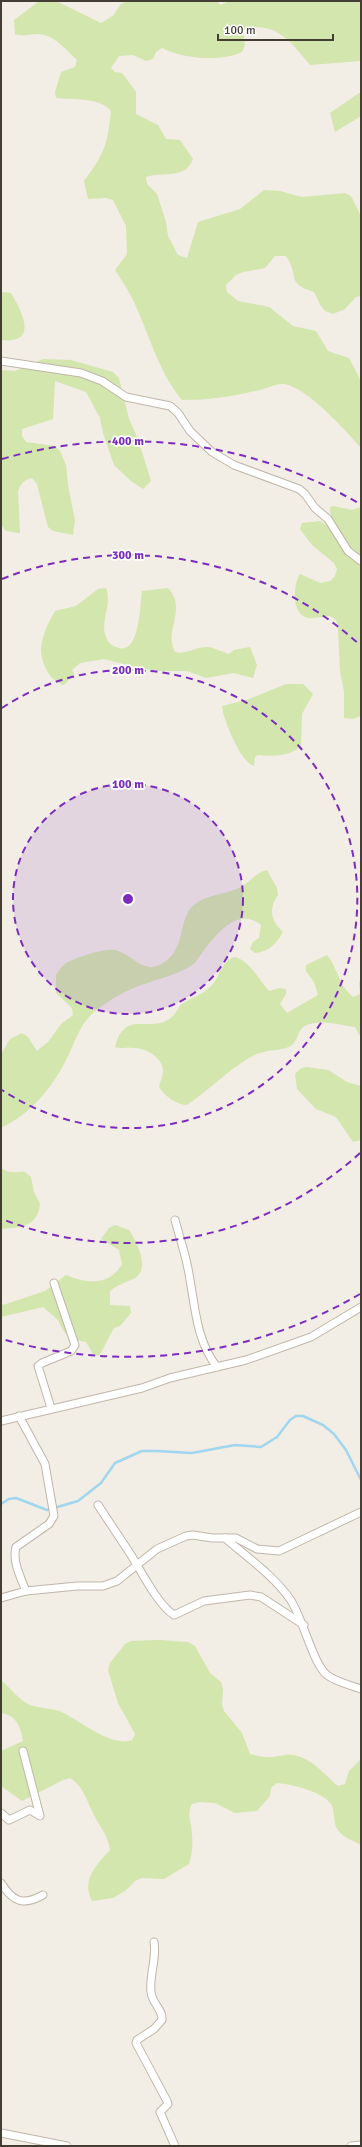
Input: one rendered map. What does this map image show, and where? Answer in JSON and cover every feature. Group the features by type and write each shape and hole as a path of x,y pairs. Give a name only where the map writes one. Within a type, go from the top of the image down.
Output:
{"street":[{"path":"1,362 81,373 102,381 126,397 170,406 178,413 190,432 212,452 234,465 299,490 305,494 315,508 328,519 348,551 361,561"},
{"path":"175,1220 187,1264 198,1324 210,1355 217,1367"},
{"path":"51,1408 38,1366 71,1351 75,1345 54,1283"},
{"path":"1,1421 51,1408 142,1388 246,1360 312,1337 361,1307"},
{"path":"19,1416 45,1464 54,1516 50,1524 16,1547 14,1555 26,1591"},
{"path":"98,1505 137,1565 142,1576 157,1595 164,1607 174,1615 204,1601 250,1595 261,1597 304,1625"},
{"path":"1,1598 26,1591 77,1586 103,1586 117,1581 157,1549 186,1536 194,1535 236,1538 257,1549 279,1551 361,1512"},
{"path":"225,1538 279,1585 291,1600 304,1625 321,1670 330,1677 361,1689"},
{"path":"1,1813 9,1820 30,1810 40,1816 23,1751"},
{"path":"1,1883 12,1896 23,1902 27,1903 43,1895"},
{"path":"154,1942 154,1964 150,1980 152,2000 162,2012 162,2020 154,2029 137,2040 136,2043 168,2101 168,2104 160,2112 175,2146"},
{"path":"1,2133 67,2146"},
{"path":"351,2146 361,2146"}],"green space":[{"path":"56,1 101,23 113,16 121,4 128,1 216,1 221,5 229,1 361,1 361,61 310,65 282,35 274,30 254,27 243,30 245,45 242,52 233,55 213,58 191,57 180,55 162,48 156,52 153,59 146,61 133,55 119,56 111,68 115,72 122,73 136,92 136,114 158,125 166,139 180,140 193,159 185,170 173,174 153,175 146,177 147,184 157,194 166,222 168,236 178,255 187,258 198,222 240,209 264,190 280,191 302,197 345,193 351,196 361,216 361,296 356,297 345,309 333,314 325,311 314,292 305,289 296,282 290,263 286,256 275,256 265,268 243,272 236,275 226,285 227,292 238,301 269,307 293,326 316,331 328,351 349,358 361,381 361,448 315,401 304,393 284,384 236,395 191,400 182,400 174,389 155,353 132,298 115,270 127,254 126,226 113,200 106,198 88,199 84,181 97,163 104,149 111,111 100,103 93,101 56,98 55,92 61,72 75,67 77,60 62,45 49,37 40,34 15,34 14,20 38,2"},
{"path":"361,93 361,116 335,132 330,113"},
{"path":"1,293 11,293 23,317 24,332 20,337 13,340 1,340"},
{"path":"43,359 71,360 113,372 119,378 129,419 138,439 151,481 143,489 131,481 114,465 103,433 100,418 86,392 55,381 53,419 22,429 22,436 26,442 55,446 60,451 66,465 68,485 75,520 73,535 53,531 48,527 37,484 32,478 23,482 18,491 20,533 6,531 1,524 1,370 15,371"},
{"path":"333,506 352,510 361,507 361,716 353,719 344,718 344,692 340,671 338,628 336,620 330,616 308,618 302,615 296,605 295,599 296,585 300,574 320,583 330,581 335,576 337,569 334,563 312,545 300,529 302,523 320,521 326,525 331,517 330,507"},
{"path":"106,588 108,600 104,629 107,639 112,645 124,648 130,645 134,638 139,617 142,591 168,588 174,596 176,604 172,636 172,644 175,652 179,653 207,647 229,654 234,650 250,647 257,665 253,678 233,673 206,678 187,671 160,671 139,668 104,659 80,663 72,670 74,674 64,685 58,683 49,674 43,662 41,648 49,622 55,611 76,606 98,589"},
{"path":"286,684 303,684 313,694 302,714 301,746 297,750 286,754 258,755 255,757 254,766 249,763 238,749 229,730 222,706 249,699"},
{"path":"267,870 277,888 278,895 273,905 272,915 276,924 283,932 272,946 264,951 255,953 250,949 253,942 259,938 261,925 251,920 241,919 223,929 214,937 195,963 174,974 131,989 103,1005 85,1022 56,1078 40,1098 22,1115 1,1128 1,1054 10,1039 22,1033 28,1037 37,1051 48,1042 61,1024 73,1015 72,1008 56,993 56,975 62,966 82,956 110,950 121,952 149,967 163,963 174,952 180,939 185,919 193,906 206,898 237,889 257,874"},
{"path":"327,955 348,993 353,997 360,994 359,984 361,976 361,1038 355,1027 324,1022 312,1023 301,1029 295,1042 287,1048 267,1051 250,1058 233,1069 195,1100 186,1105 170,1099 159,1087 163,1074 163,1067 157,1058 149,1052 139,1048 115,1047 125,1028 132,1025 156,1024 173,1016 182,1004 210,987 216,980 224,965 230,959 235,957 241,959 250,967 269,991 280,988 286,989 286,994 280,1004 287,1013 318,995 314,982 306,971 306,965"},
{"path":"306,1067 328,1070 347,1082 361,1086 361,1140 353,1142 336,1117 316,1109 297,1089 295,1074 300,1069"},
{"path":"1,1167 9,1172 25,1172 31,1177 34,1192 40,1204 35,1218 27,1225 1,1229"},
{"path":"115,1225 129,1230 141,1254 142,1268 140,1274 135,1278 110,1291 110,1305 130,1306 131,1313 120,1326 114,1328 99,1356 93,1354 86,1342 70,1339 58,1320 43,1307 1,1317 1,1303 3,1305 45,1291 66,1275 89,1281 104,1280 111,1276 122,1264 119,1250 101,1239 109,1228"},
{"path":"159,1640 188,1642 195,1646 210,1673 221,1682 223,1689 222,1704 224,1711 242,1733 250,1754 265,1757 294,1755 301,1757 315,1765 338,1786 345,1784 349,1771 361,1759 361,1845 345,1837 336,1828 332,1806 323,1797 299,1787 277,1783 271,1788 270,1796 257,1811 235,1813 215,1803 199,1802 192,1804 189,1812 192,1831 192,1846 189,1864 164,1879 142,1878 135,1881 125,1891 113,1898 92,1901 88,1886 89,1880 95,1867 110,1850 105,1834 78,1784 70,1778 63,1780 22,1801 1,1786 1,1751 23,1741 17,1722 10,1716 1,1713 1,1680 19,1698 30,1705 59,1711 95,1732 114,1740 132,1740 135,1734 118,1703 108,1670 110,1663 125,1644 131,1641"}],"waterway":[{"path":"1,1504 9,1499 16,1498 47,1510 78,1501 101,1483 115,1463 142,1451 192,1453 235,1445 261,1447 277,1437 290,1420 296,1416 303,1416 323,1425 334,1434 346,1450 361,1480"}]}
